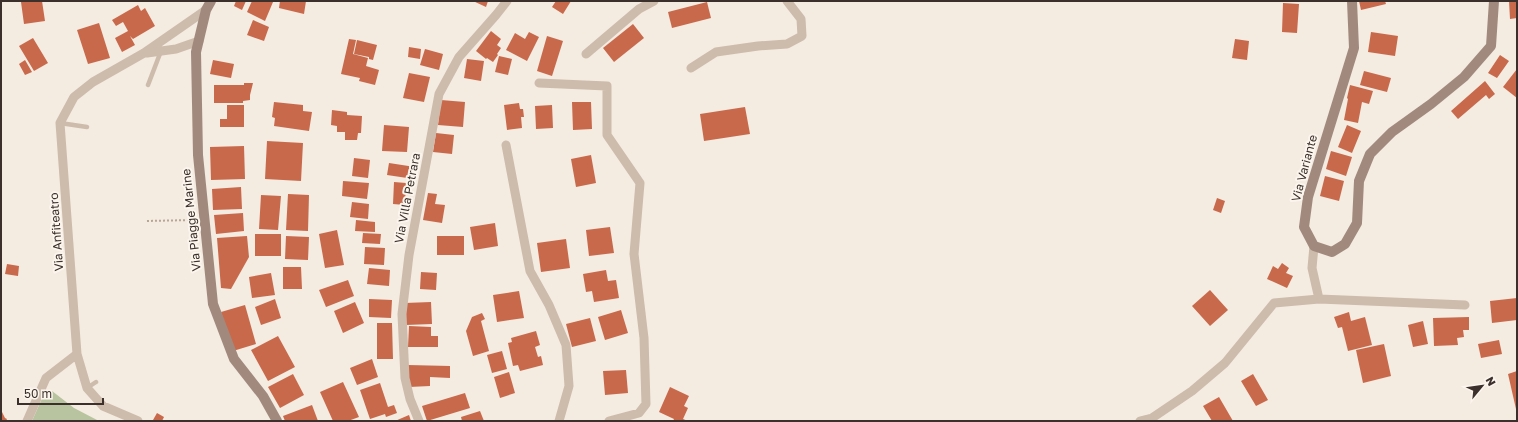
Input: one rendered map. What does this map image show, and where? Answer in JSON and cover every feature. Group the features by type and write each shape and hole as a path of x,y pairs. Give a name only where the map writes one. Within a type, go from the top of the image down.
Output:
{"street":[{"name":"Via Villa Petrara","path":"419,421 410,399 405,378 402,314 409,255 439,94 459,57 507,1"},
{"path":"586,54 639,9 654,1"},
{"path":"691,68 716,52 758,46 787,44 802,36 801,19 787,1"},
{"name":"Via Variante","path":"1314,246 1304,227 1308,198 1354,48 1352,1"},
{"path":"1319,299 1312,268 1314,246 1332,252 1345,244 1356,223 1359,181 1370,154 1392,132 1432,104 1464,77 1492,46 1494,1"},
{"path":"60,123 74,97 94,82 144,53 209,6"},
{"name":"Via Piagge Marine","path":"209,6 196,52 198,155 213,304 234,359 263,396 277,421"},
{"path":"144,53 176,50 198,41"},
{"path":"539,83 607,86 607,135 640,183 634,254 644,338 646,404 639,414 609,421"},
{"name":"Via Anfiteatro","path":"60,123 77,354 87,388 103,406 138,421"},
{"path":"506,146 530,271 549,305 566,345 569,386 559,421"},
{"path":"1140,421 1152,418 1192,391 1225,363 1274,302 1319,299 1465,304"},
{"path":"27,421 46,378 77,354"}],"lane":[{"path":"148,85 160,51"},
{"path":"60,123 87,127"},
{"path":"87,388 96,382"}],"path":[{"path":"147,221 204,220"}],"green space":[{"path":"52,391 74,408 99,421 32,421 44,394"}],"building":[{"path":"42,1 45,21 24,24 21,2"},
{"path":"236,1 246,1 242,10 234,6"},
{"path":"252,1 273,2 265,21 247,12"},
{"path":"280,1 306,1 304,14 279,8"},
{"path":"473,1 488,1 486,7"},
{"path":"556,1 571,1 563,14 552,7"},
{"path":"1359,1 1385,1 1386,4 1361,10"},
{"path":"1509,1 1517,1 1517,18 1510,19"},
{"path":"707,2 711,18 672,28 668,12"},
{"path":"1283,3 1299,4 1297,33 1282,32"},
{"path":"138,5 141,11 145,8 155,26 133,39 130,36 135,45 122,52 115,38 128,31 123,22 116,26 112,20"},
{"path":"253,20 269,27 264,41 247,35"},
{"path":"99,23 110,58 88,64 77,30"},
{"path":"633,24 644,38 614,62 603,48"},
{"path":"491,31 501,39 497,45 501,48 493,62 487,58 486,59 476,51"},
{"path":"529,32 539,37 527,61 506,50 515,33 525,39"},
{"path":"1371,32 1398,36 1395,56 1368,52"},
{"path":"547,36 563,41 552,76 537,71"},
{"path":"33,38 48,63 34,71 19,46"},
{"path":"349,39 356,40 353,54 368,58 366,66 379,70 375,85 359,81 360,78 341,74"},
{"path":"1235,39 1249,41 1247,60 1232,58"},
{"path":"357,40 377,45 373,60 369,59 369,57 354,54"},
{"path":"409,47 421,49 420,59 408,57"},
{"path":"425,49 443,54 439,70 420,65"},
{"path":"1500,55 1509,61 1497,78 1488,73"},
{"path":"499,56 512,59 508,75 495,72"},
{"path":"467,59 484,61 481,81 464,78"},
{"path":"25,60 32,72 25,75 19,64"},
{"path":"213,60 234,64 231,78 210,74"},
{"path":"1517,69 1517,98 1503,87"},
{"path":"1364,71 1391,78 1387,92 1360,85"},
{"path":"409,73 430,77 424,102 403,98"},
{"path":"1485,81 1495,94 1489,99 1486,95 1458,119 1451,111"},
{"path":"244,83 253,83 250,100 243,101 243,103 214,103 214,85 244,85"},
{"path":"1350,85 1373,91 1369,104 1362,102 1358,123 1344,120"},
{"path":"441,100 465,102 463,127 438,125"},
{"path":"274,102 303,105 303,111 312,112 309,131 274,126 275,118 272,117"},
{"path":"572,102 591,102 592,129 573,130"},
{"path":"519,103 520,109 523,109 524,117 521,117 522,128 507,130 504,105"},
{"path":"227,105 244,105 244,127 220,127 220,119 227,119"},
{"path":"552,105 553,128 536,129 535,106"},
{"path":"745,107 750,134 704,141 700,114"},
{"path":"332,110 347,112 347,115 362,116 361,133 358,133 357,140 345,140 345,132 337,132 337,126 331,125"},
{"path":"384,125 409,127 407,152 382,151"},
{"path":"1347,125 1361,131 1352,153 1338,147"},
{"path":"436,133 454,135 452,154 433,152"},
{"path":"267,141 303,143 301,181 265,179"},
{"path":"244,146 245,179 211,180 210,147"},
{"path":"1331,151 1352,157 1346,176 1326,169"},
{"path":"591,155 596,183 576,187 571,159"},
{"path":"354,158 370,160 368,178 352,176"},
{"path":"389,163 415,167 414,179 387,175"},
{"path":"1325,176 1344,181 1339,201 1320,196"},
{"path":"343,181 369,183 367,199 342,196"},
{"path":"394,182 406,183 405,205 393,204"},
{"path":"241,187 242,209 213,210 212,189"},
{"path":"428,193 437,194 435,204 445,205 442,223 423,220"},
{"path":"288,194 309,195 308,231 286,230"},
{"path":"261,195 281,196 278,230 259,229"},
{"path":"1217,198 1225,201 1221,213 1213,210"},
{"path":"352,202 369,204 368,219 350,217"},
{"path":"243,213 244,231 216,234 214,215"},
{"path":"356,220 375,222 375,232 355,231"},
{"path":"495,223 498,246 474,250 470,227"},
{"path":"610,227 614,253 589,256 586,230"},
{"path":"337,230 344,265 325,268 319,234"},
{"path":"363,233 381,234 380,244 362,243"},
{"path":"255,234 281,234 281,256 255,256"},
{"path":"247,236 249,257 231,289 221,288 217,238"},
{"path":"286,236 309,237 308,260 285,259"},
{"path":"437,236 464,236 464,255 437,255"},
{"path":"566,239 570,268 541,272 537,243"},
{"path":"365,247 385,248 384,265 364,264"},
{"path":"1282,263 1289,268 1286,273 1293,276 1287,288 1267,279 1273,266 1278,269"},
{"path":"7,264 19,266 18,276 5,274"},
{"path":"283,267 301,267 302,289 283,289"},
{"path":"369,268 390,270 389,286 367,284"},
{"path":"606,270 608,281 616,280 619,298 594,302 592,291 586,292 583,274"},
{"path":"421,272 437,273 436,290 420,289"},
{"path":"271,273 275,295 252,298 249,277"},
{"path":"348,280 354,296 326,307 319,290"},
{"path":"1210,290 1228,310 1210,326 1192,306"},
{"path":"519,291 524,318 497,322 493,295"},
{"path":"1517,298 1517,320 1492,323 1490,301"},
{"path":"275,299 281,318 261,325 255,307"},
{"path":"369,299 392,300 391,318 369,317"},
{"path":"355,302 364,323 343,333 334,311"},
{"path":"431,302 432,324 406,325 405,303"},
{"path":"245,305 256,344 233,351 221,312"},
{"path":"621,310 628,333 605,340 598,317"},
{"path":"1349,312 1351,321 1365,317 1372,345 1348,351 1342,327 1338,328 1334,317"},
{"path":"482,313 485,319 481,321 489,351 473,356 466,331 472,317"},
{"path":"1469,317 1469,330 1463,330 1464,337 1457,338 1458,345 1434,346 1433,318"},
{"path":"590,318 596,341 572,347 566,324"},
{"path":"1423,321 1428,344 1413,347 1408,325"},
{"path":"377,323 392,323 393,359 377,359"},
{"path":"409,326 431,327 431,336 438,336 438,347 408,347"},
{"path":"536,331 540,345 535,347 538,357 541,356 543,365 520,371 518,365 513,366 508,343 512,342 511,338"},
{"path":"278,336 295,367 268,381 251,350"},
{"path":"1499,340 1502,354 1481,358 1478,344"},
{"path":"1384,344 1391,376 1363,383 1356,350"},
{"path":"502,351 507,369 492,373 487,355"},
{"path":"372,359 378,377 357,385 350,368"},
{"path":"408,365 450,366 450,378 430,377 430,386 409,387"},
{"path":"626,370 628,393 605,395 603,371"},
{"path":"1517,371 1517,409 1516,409 1508,374"},
{"path":"509,372 515,393 500,398 494,377"},
{"path":"293,374 304,395 280,408 268,387"},
{"path":"1253,374 1268,400 1256,406 1241,381"},
{"path":"343,382 359,417 348,421 333,421 320,392"},
{"path":"380,383 388,407 394,405 397,413 386,417 385,414 370,419 360,390"},
{"path":"670,387 689,396 684,406 688,408 683,419 688,421 673,421 674,419 659,412"},
{"path":"465,393 470,408 427,421 422,406"},
{"path":"1219,397 1233,421 1212,421 1203,406"},
{"path":"312,405 318,421 285,421 283,416"},
{"path":"1,410 7,419 6,421 1,421"},
{"path":"480,411 484,421 462,421 461,417"},
{"path":"157,413 164,417 162,421 153,420"},
{"path":"409,415 411,421 395,421"}]}
